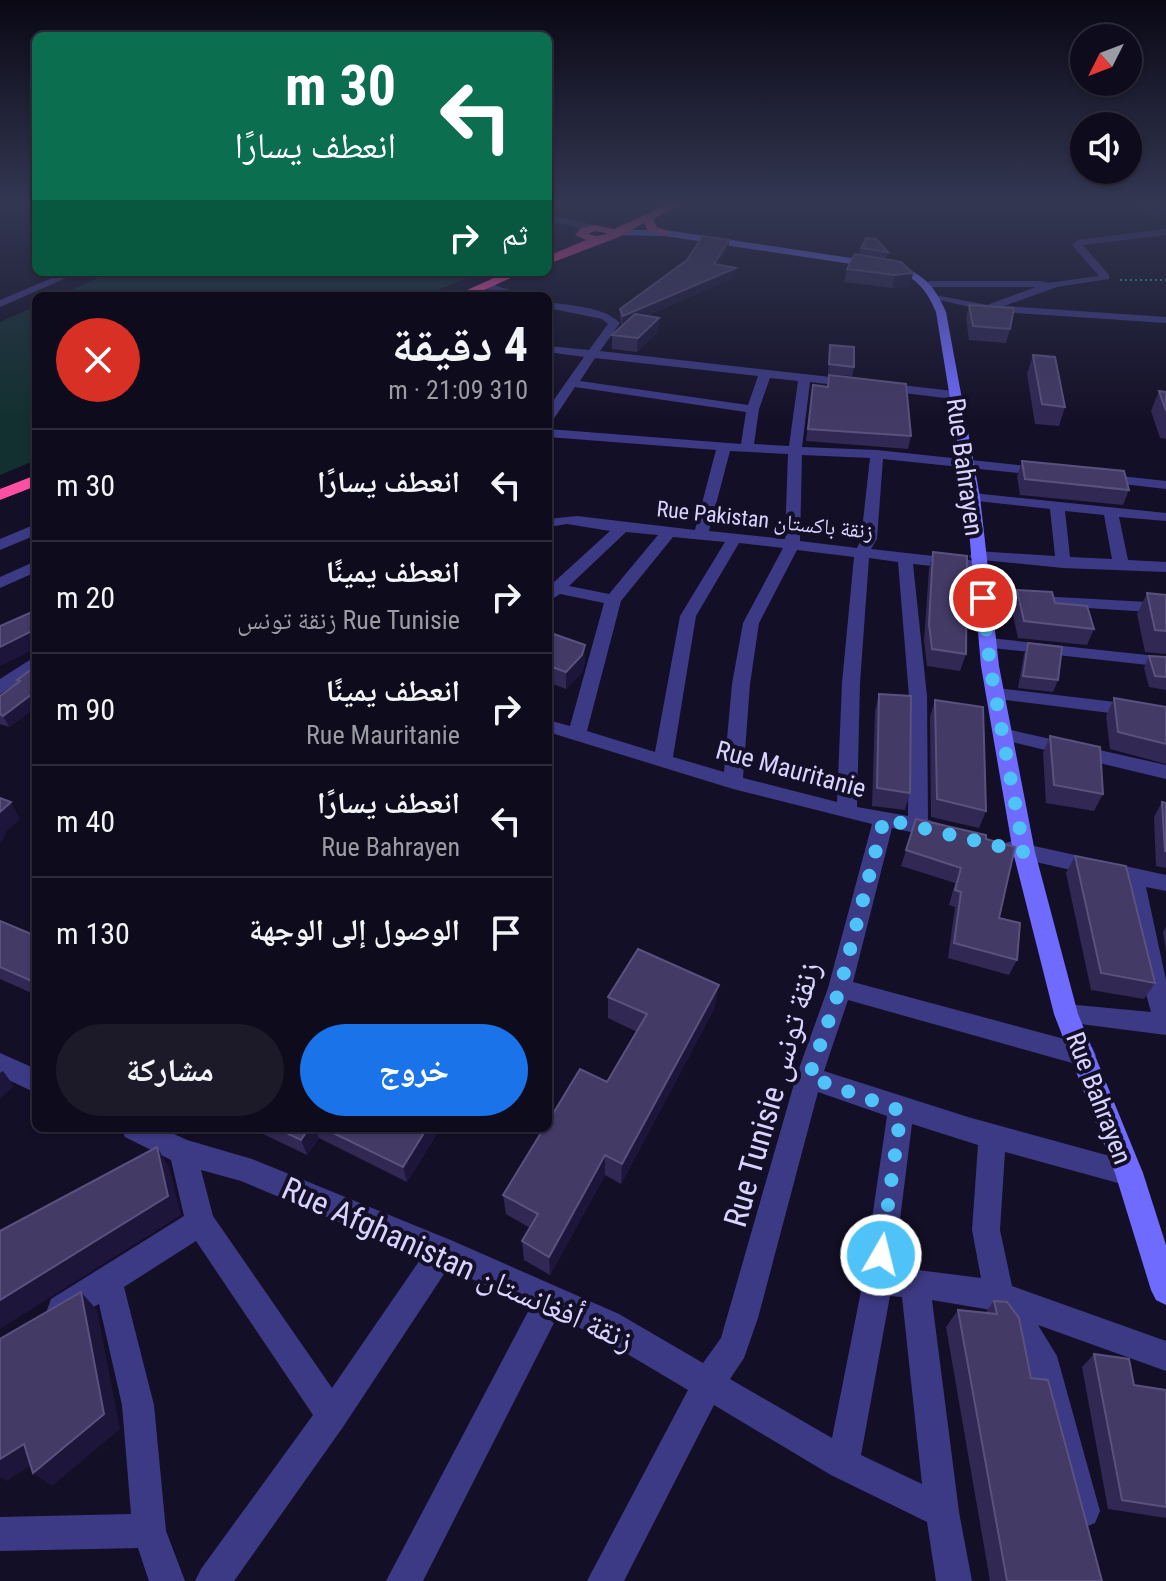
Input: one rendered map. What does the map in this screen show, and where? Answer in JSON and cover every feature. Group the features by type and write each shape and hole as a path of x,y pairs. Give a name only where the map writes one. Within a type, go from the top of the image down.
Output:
{"highway":[{"path":"457,292 488,276"},
{"path":"459,292 508,276"},
{"path":"0,483 32,470"},
{"path":"0,495 32,482"}],"street":[{"path":"3,301 65,276"},
{"path":"916,276 930,284 1055,284 1105,277"},
{"name":"Rue Bahrayen","path":"930,284 941,312 973,497 978,561 996,694 1024,852 1066,1014 1129,1173 1166,1290"},
{"path":"988,308 1055,284"},
{"path":"485,285 497,292"},
{"path":"935,298 988,308 1166,320"},
{"path":"552,306 613,320 552,411"},
{"path":"552,315 563,310"},
{"path":"552,349 954,395"},
{"path":"747,448 753,409 765,375"},
{"path":"733,782 749,633 792,545 795,449 804,380"},
{"path":"571,383 753,409"},
{"path":"552,433 724,447 877,454 1059,473"},
{"path":"701,534 724,447"},
{"path":"847,812 851,683 862,553 869,539 877,454"},
{"path":"1089,476 1166,485"},
{"path":"973,497 1166,517"},
{"path":"1057,505 1063,563"},
{"path":"1111,511 1121,565"},
{"name":"Rue Pakistan زنقة باكستان","path":"552,522 570,520 905,558 1166,567"},
{"path":"552,590 622,528"},
{"path":"0,545 32,531"},
{"path":"577,734 613,600 670,531"},
{"path":"663,760 688,616 735,538"},
{"path":"905,558 918,696 918,824"},
{"path":"0,583 32,568"},
{"path":"552,591 613,600"},
{"path":"983,598 1166,608"},
{"path":"989,643 1166,662"},
{"path":"0,688 32,664"},
{"path":"996,694 1166,714"},
{"name":"Rue Mauritanie","path":"552,727 733,782 847,812 918,824 963,836"},
{"path":"1002,734 1166,772"},
{"name":"Rue Tunisie زنقة تونس","path":"605,1581 709,1382 733,1347 809,1077 840,988 884,819"},
{"path":"994,844 1166,883"},
{"path":"1066,1014 1166,1023 1147,955 1134,878"},
{"path":"840,988 1083,1055"},
{"path":"0,1064 32,1079"},
{"path":"809,1077 901,1111 1129,1173"},
{"path":"843,1463 878,1281 901,1111"},
{"name":"Rue Afghanistan زنقة أفغانستان","path":"142,1132 183,1152 242,1168 443,1251 608,1325 843,1463 942,1512"},
{"path":"992,1138 986,1230 999,1296 1026,1329 1042,1356 1089,1538"},
{"path":"183,1152 200,1222 332,1416"},
{"path":"40,1323 108,1283 200,1222"},
{"path":"213,1581 332,1416 443,1251"},
{"path":"878,1281 915,1283 999,1296 1166,1356"},
{"path":"108,1283 138,1405 149,1531 167,1581"},
{"path":"915,1283 942,1512 954,1581"},
{"path":"404,1581 550,1300"},
{"path":"0,1534 149,1531"}],"path":[{"path":"1105,277 1166,280"}],"green space":[{"path":"103,276 472,276 433,292 67,292"},
{"path":"32,308 32,462 0,475 0,322"}],"building":[{"path":"665,276 718,276 623,316 620,309"},
{"path":"969,305 1014,308 1010,329 973,326"},
{"path":"635,314 659,318 638,338 612,335"},
{"path":"830,345 854,347 854,367 829,364"},
{"path":"1033,355 1055,357 1065,407 1042,404"},
{"path":"829,375 906,384 911,436 808,429 813,385 828,387"},
{"path":"1159,391 1166,392 1166,411"},
{"path":"1022,461 1124,471 1129,490 1025,479"},
{"path":"933,552 967,556 966,654 932,649 929,624"},
{"path":"1017,590 1052,592 1055,603 1087,606 1094,629 1024,621"},
{"path":"1147,593 1166,595 1166,631 1155,630"},
{"path":"32,612 32,631 0,647 0,626"},
{"path":"552,633 585,645 582,655 566,672 552,667"},
{"path":"1028,643 1062,647 1058,680 1023,676"},
{"path":"1149,656 1166,657 1166,677 1155,676"},
{"path":"32,669 32,694 3,716 0,714 0,696 20,681 17,680"},
{"path":"879,694 911,696 910,793 877,788"},
{"path":"1114,698 1166,707 1166,744 1118,732"},
{"path":"935,700 983,707 986,811 937,799"},
{"path":"1050,736 1100,747 1103,794 1054,785"},
{"path":"0,798 11,802 0,812"},
{"path":"1162,802 1166,803 1166,851 1165,851"},
{"path":"916,819 986,835 986,839 1015,847 999,918 1020,923 1017,960 954,943 961,892 955,890 961,868 906,850"},
{"path":"1075,856 1126,866 1155,983 1101,973"},
{"path":"0,921 32,934 32,981 0,967"},
{"path":"638,949 719,985 622,1164 605,1155 549,1257 522,1241 538,1214 503,1195 542,1132 552,1132 552,1115 580,1069 607,1082 647,1014 608,997"},
{"path":"284,1132 306,1132 301,1140"},
{"path":"331,1132 425,1132 403,1167"},
{"path":"157,1147 168,1196 0,1300 0,1231"},
{"path":"81,1292 104,1414 33,1473 24,1444 0,1459 0,1339"},
{"path":"994,1301 1007,1302 1019,1318 1031,1378 1048,1380 1102,1581 1007,1581 958,1310 997,1314"},
{"path":"1094,1354 1129,1359 1134,1385 1166,1390 1166,1507 1122,1500"}],"route":[{"path":"881,1255 901,1111 809,1077 840,988 884,819 918,824 1024,852 990,666 983,598"}]}
